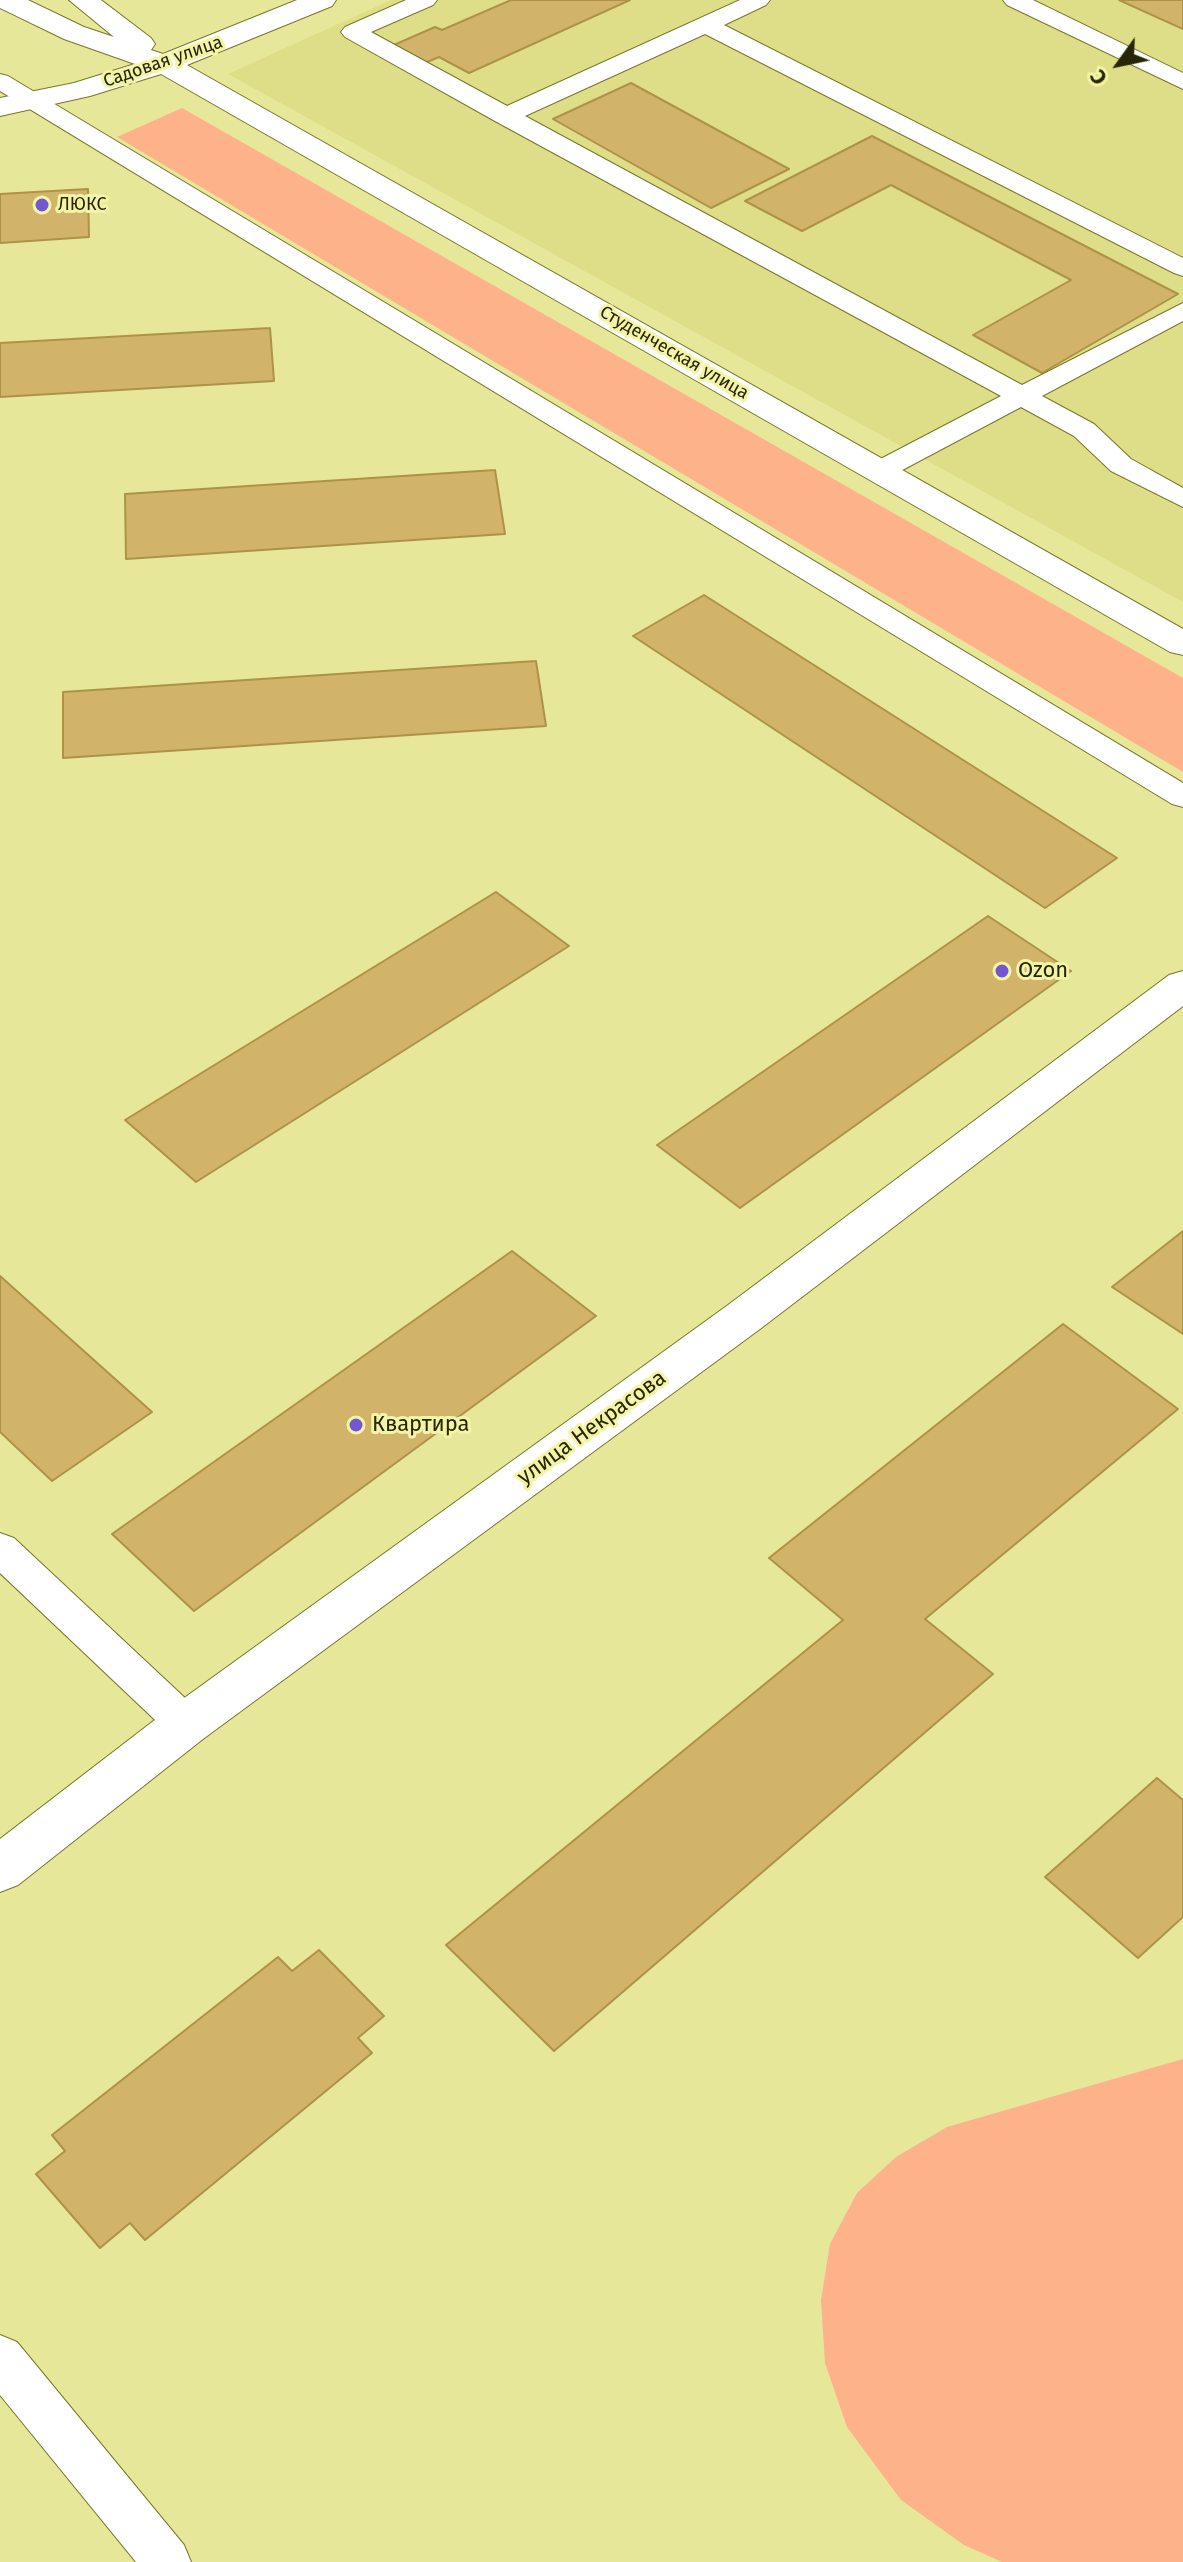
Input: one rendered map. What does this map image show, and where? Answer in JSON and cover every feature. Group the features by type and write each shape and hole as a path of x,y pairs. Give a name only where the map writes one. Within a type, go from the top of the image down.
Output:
{"main road":[{"name":"Студенческая улица","path":"6,0 74,33 164,64 1183,644"},
{"name":"Студенческая улица","path":"83,0 109,17 164,64"},
{"name":"Садовая улица","path":"0,107 34,101 164,64 322,0"},
{"name":"улица Некрасова","path":"0,1869 186,1724 744,1317 1183,985"}],"lane":[{"path":"425,0 353,32 1084,430 1121,465 1183,499"},
{"path":"504,116 758,0"},
{"path":"1015,0 1183,82"},
{"path":"706,25 1183,268"},
{"path":"0,81 1183,797"},
{"path":"881,470 1183,311"},
{"path":"0,1549 186,1724"},
{"path":"0,2358 167,2562"}],"shaded area":[{"path":"391,0 1183,0 1183,602 228,74"},
{"path":"182,108 1183,678 1183,772 117,137"},
{"path":"1183,2059 1183,2562 1002,2562 964,2545 901,2500 847,2427 825,2363 821,2300 830,2244 857,2193 896,2157 947,2127"}],"building":[{"path":"511,0 630,0 469,73 439,57 420,65 387,48 435,27 442,30"},
{"path":"1119,0 1183,0 1183,29"},
{"path":"631,83 789,169 711,208 553,119"},
{"path":"872,136 1178,294 1042,373 973,335 1071,280 891,185 802,231 745,201"},
{"path":"88,189 89,237 0,243 0,194"},
{"path":"270,328 274,381 0,397 0,343"},
{"path":"495,470 505,534 126,559 125,494"},
{"path":"704,595 1117,858 1045,908 633,636"},
{"path":"536,661 546,726 63,758 63,692"},
{"path":"496,892 569,946 196,1182 125,1120"},
{"path":"988,916 1071,971 740,1208 657,1145"},
{"path":"1183,1231 1183,1334 1112,1287"},
{"name":"Квартира","path":"512,1251 596,1316 194,1611 112,1534"},
{"path":"0,1276 152,1412 52,1481 0,1432"},
{"path":"1063,1324 1178,1409 925,1619 993,1674 554,2051 446,1945 843,1620 769,1558"},
{"path":"1157,1778 1183,1800 1183,1917 1138,1958 1045,1877"},
{"path":"319,1950 384,2016 358,2038 372,2053 145,2240 130,2223 100,2248 36,2174 65,2151 52,2135 278,1957 292,1971"}],"place":[{"name":"ЛЮКС","path":"42,205"},
{"name":"Ozon","path":"1002,971"},
{"name":"Квартира","path":"356,1425"}]}
